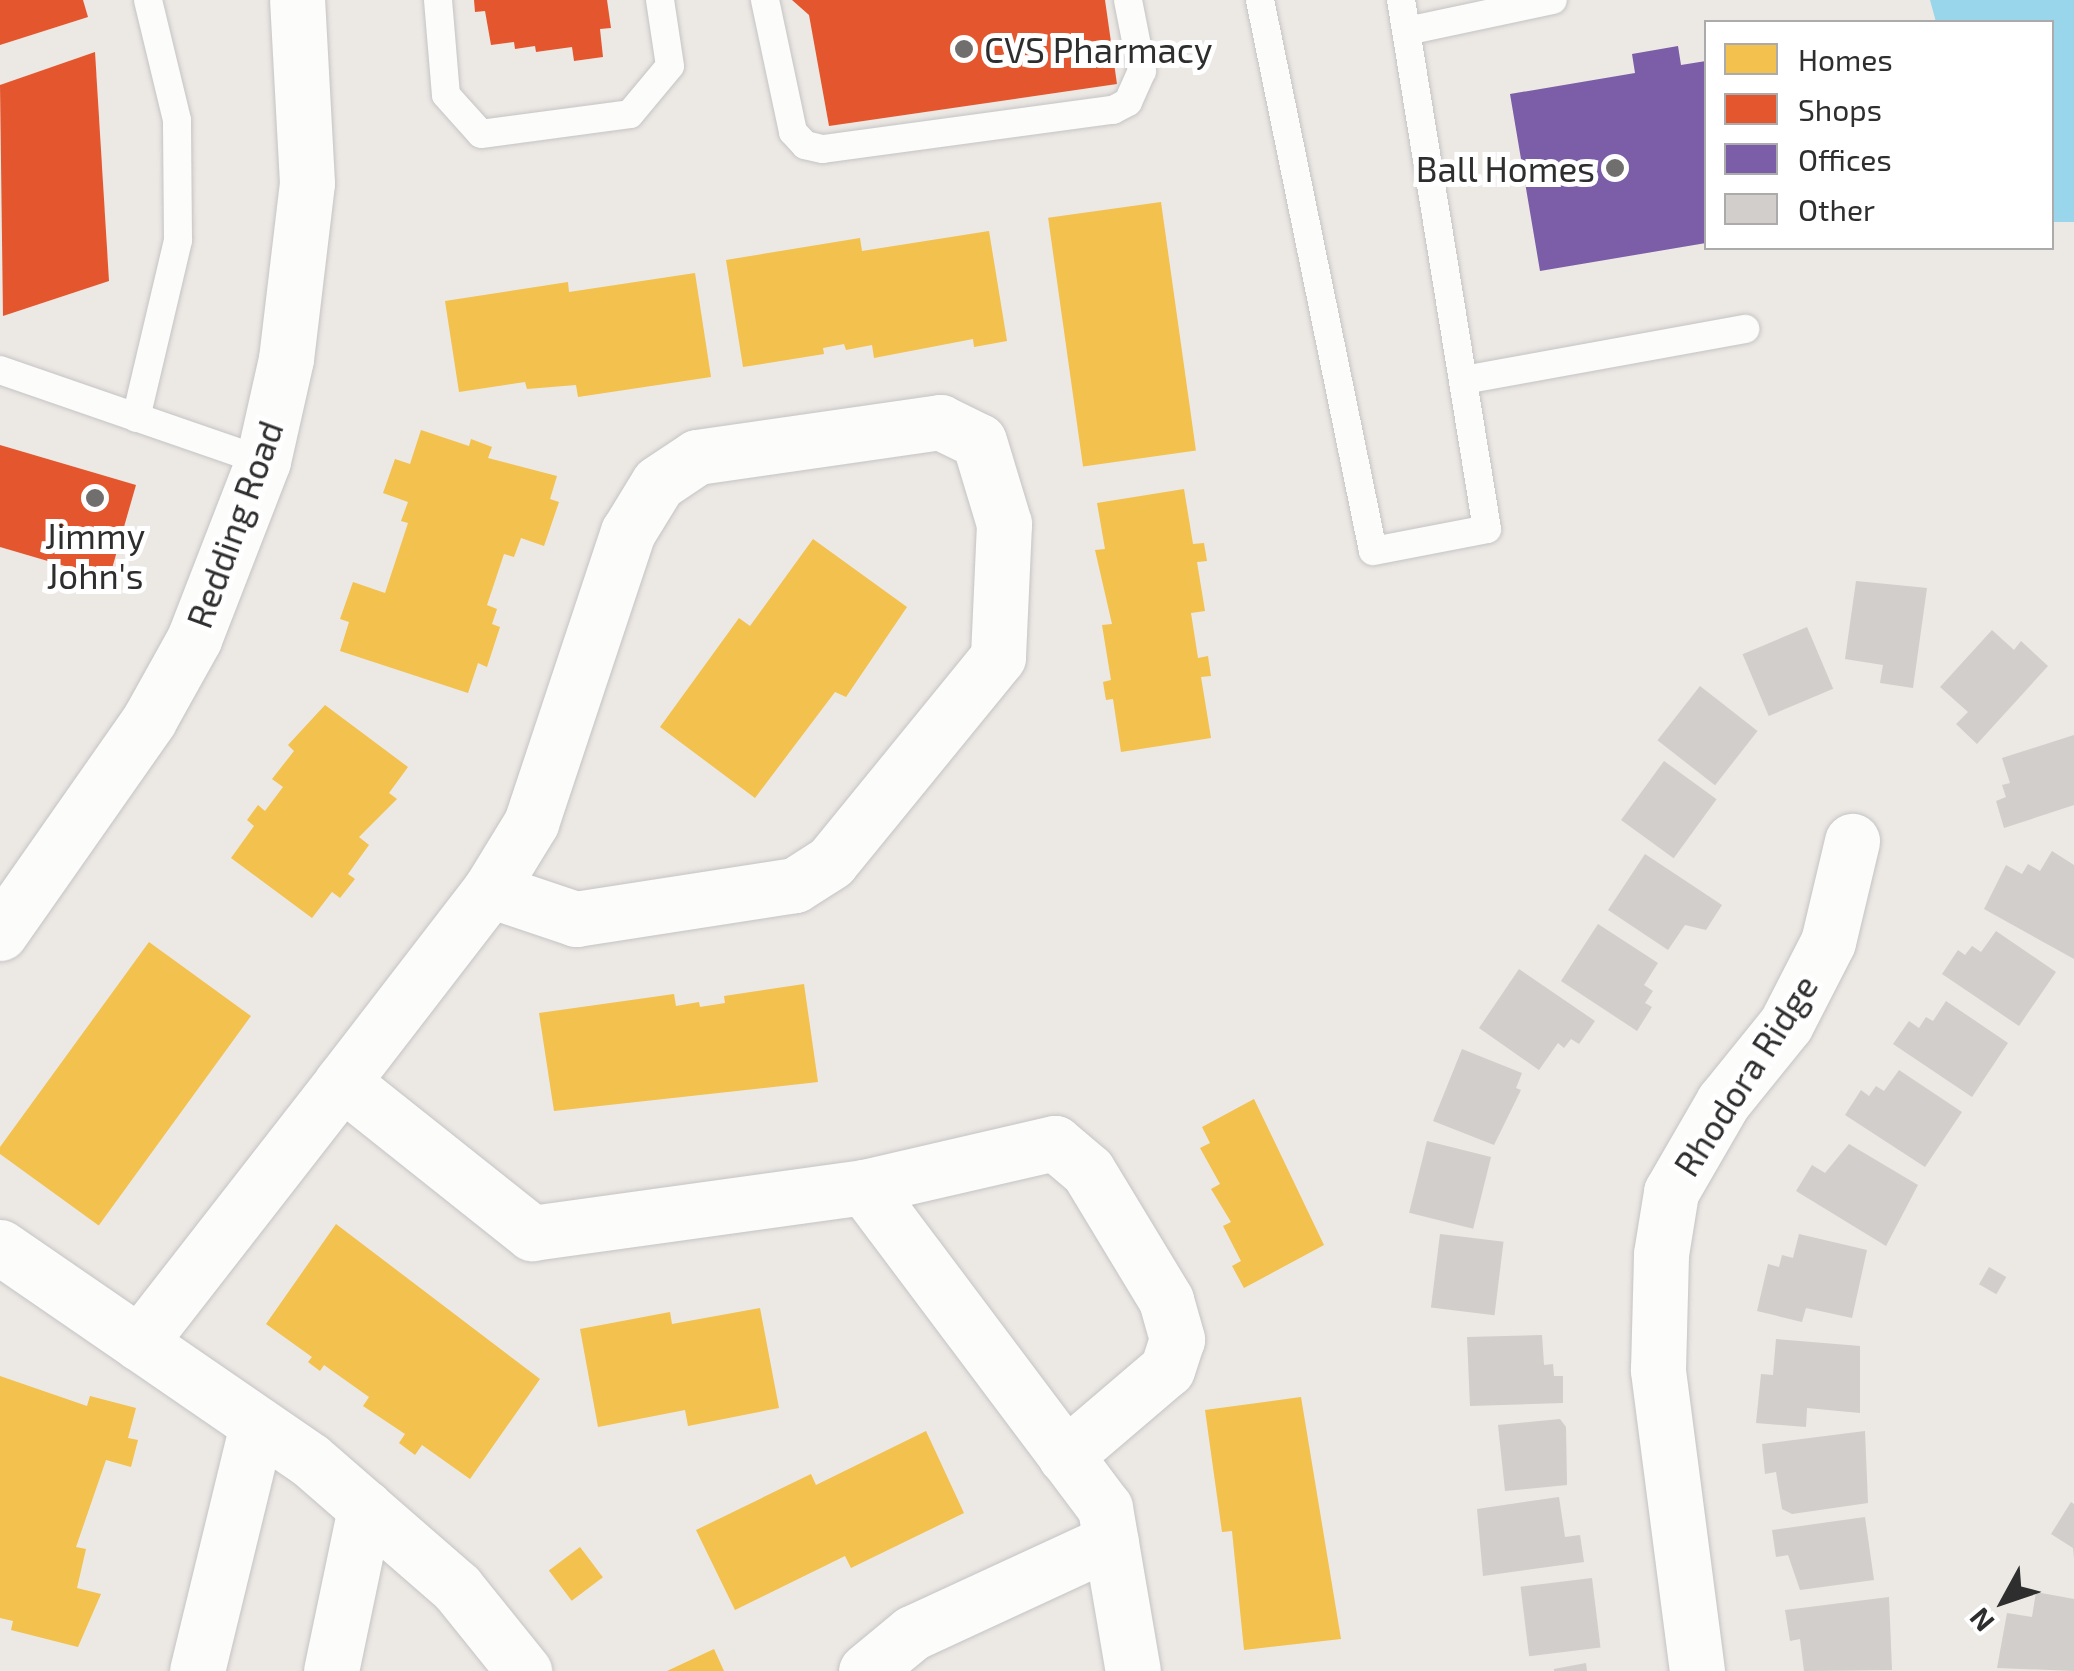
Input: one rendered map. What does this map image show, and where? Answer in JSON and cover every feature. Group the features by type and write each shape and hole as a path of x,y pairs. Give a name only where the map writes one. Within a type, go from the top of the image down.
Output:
{"street":[{"name":"Redding Road","path":"0,933 149,720 194,639 263,462 286,359 304,218 305,96 297,0"},
{"path":"139,1342 490,890 532,823 628,532 658,484 697,456 940,422 980,441 1004,524 998,657 831,862 795,885 576,918 490,890"},
{"name":"Rhodora Ridge","path":"1697,1671 1658,1370 1662,1254 1672,1192 1723,1102 1786,1024 1803,991 1828,942 1852,841"},
{"path":"342,1082 532,1233 864,1187 1054,1142 1088,1170 1166,1300 1178,1339 1167,1369 1065,1456"},
{"path":"864,1187 1105,1508 1133,1671"},
{"path":"0,1246 257,1424 365,1508 457,1588 524,1671"},
{"path":"197,1671 257,1424"},
{"path":"331,1671 365,1508"},
{"path":"866,1671 912,1633 1111,1541"}],"lane":[{"path":"136,418 178,240 177,120 148,0"},
{"path":"438,0 446,95 481,134 630,114 670,66 660,0"},
{"path":"765,0 793,132 805,146 823,149 1113,110 1128,102 1142,71 1128,0"},
{"path":"1260,0 1373,551 1487,529 1401,0"},
{"path":"1407,30 1553,0"},
{"path":"1464,380 1745,328"},
{"path":"0,370 263,462"}],"water":[{"path":"1930,0 2074,0 2074,222 2054,222 2054,20 1935,20"}],"building: Homes":[{"path":"1161,202 1196,451 1083,466 1048,218"},
{"path":"989,231 1007,341 974,347 973,339 874,358 872,345 846,350 844,344 823,348 824,354 743,367 726,260 860,238 862,251"},
{"path":"695,273 711,377 578,397 576,385 527,389 525,382 459,392 445,301 568,282 569,292"},
{"path":"421,430 469,446 471,439 492,447 488,458 557,476 550,499 559,502 544,546 521,538 514,557 504,554 487,605 497,609 492,624 500,627 487,667 478,663 468,693 340,651 349,622 340,619 353,582 385,593 408,523 401,521 408,502 383,493 395,459 410,464"},
{"path":"1184,489 1193,544 1204,543 1207,561 1197,562 1205,611 1191,613 1198,658 1208,656 1211,676 1201,677 1211,738 1121,752 1113,699 1106,700 1103,682 1111,680 1102,625 1112,624 1095,550 1105,549 1097,503"},
{"path":"813,539 907,607 846,697 835,692 755,798 660,727 739,618 750,626"},
{"path":"325,705 408,767 389,793 397,799 359,837 369,845 348,874 355,879 340,898 332,892 312,918 231,858 254,826 247,820 258,805 265,811 283,787 272,779 294,751 288,745"},
{"path":"149,942 251,1016 99,1226 0,1154 0,1147"},
{"path":"804,984 818,1082 554,1111 539,1013 674,994 676,1006 699,1002 700,1007 725,1003 724,996"},
{"path":"1254,1099 1324,1245 1244,1288 1232,1266 1241,1261 1223,1226 1231,1222 1211,1189 1220,1184 1200,1148 1210,1143 1202,1127"},
{"path":"336,1224 540,1379 470,1479 422,1445 415,1455 399,1443 405,1434 363,1406 369,1397 324,1365 320,1371 308,1362 312,1357 266,1324"},
{"path":"760,1308 779,1408 688,1426 685,1410 598,1427 580,1329 670,1312 672,1324"},
{"path":"0,1376 87,1406 90,1396 136,1408 128,1438 138,1440 131,1467 106,1460 76,1547 86,1549 77,1588 101,1594 78,1647 11,1630 13,1621 0,1618"},
{"path":"1301,1397 1341,1639 1244,1650 1232,1531 1222,1532 1205,1410"},
{"path":"926,1431 964,1513 851,1568 845,1556 735,1610 696,1530 811,1474 816,1485"},
{"path":"580,1547 603,1577 572,1601 549,1570"},
{"path":"714,1649 724,1671 667,1671"}],"building: Shops":[{"path":"0,0 83,0 88,17 0,45"},
{"path":"474,0 607,0 611,28 600,29 603,57 574,61 572,47 536,52 535,46 515,49 514,42 491,45 485,11 475,12"},
{"name":"CVS Pharmacy","path":"792,0 1105,0 1117,84 829,126 809,15"},
{"path":"95,52 109,281 3,316 0,85"},
{"path":"0,445 136,485 109,579 0,547"}],"building: Offices":[{"name":"Ball Homes","path":"1678,46 1681,65 1704,61 1704,243 1540,271 1510,94 1635,73 1632,54"}],"building: Other":[{"path":"1856,581 1927,588 1913,688 1880,683 1883,665 1845,659"},
{"path":"1807,627 1833,689 1769,716 1743,654"},
{"path":"1992,630 2014,650 2021,641 2048,666 1977,744 1956,724 1968,712 1940,687"},
{"path":"1700,686 1758,731 1715,785 1658,740"},
{"path":"2074,735 2074,805 2004,828 1996,801 2006,797 2002,785 2010,783 2002,758"},
{"path":"1664,761 1717,799 1674,858 1621,820"},
{"path":"2052,851 2074,865 2074,959 1984,909 2006,865 2022,874 2028,864 2040,871"},
{"path":"1645,854 1722,905 1706,930 1685,925 1668,950 1608,910"},
{"path":"1598,924 1658,963 1644,985 1653,991 1645,1003 1652,1007 1637,1031 1561,981"},
{"path":"1996,931 2056,972 2019,1026 1942,974 1958,950 1965,955 1972,946 1981,952"},
{"path":"1519,969 1595,1021 1579,1044 1571,1039 1564,1048 1558,1043 1539,1070 1479,1028"},
{"path":"1946,1001 2008,1043 1972,1097 1893,1044 1909,1021 1919,1028 1926,1017 1933,1021"},
{"path":"1462,1049 1522,1073 1516,1088 1521,1090 1494,1145 1433,1121"},
{"path":"1899,1070 1962,1112 1925,1167 1845,1115 1861,1090 1869,1096 1876,1086 1884,1091"},
{"path":"1427,1141 1491,1157 1473,1229 1409,1213"},
{"path":"1849,1144 1918,1185 1886,1246 1796,1191 1812,1165 1825,1173"},
{"path":"1440,1234 1504,1242 1495,1315 1431,1307"},
{"path":"1799,1234 1867,1250 1852,1318 1806,1308 1802,1322 1757,1311 1768,1264 1779,1267 1782,1255 1793,1258"},
{"path":"1989,1267 2006,1277 1996,1294 1979,1284"},
{"path":"1542,1335 1544,1365 1553,1364 1554,1376 1563,1376 1563,1403 1470,1406 1467,1337"},
{"path":"1776,1339 1860,1346 1860,1413 1807,1408 1806,1427 1756,1423 1761,1374 1773,1375"},
{"path":"1560,1419 1566,1427 1567,1485 1505,1491 1498,1425"},
{"path":"1865,1431 1868,1503 1792,1514 1782,1509 1776,1472 1765,1474 1762,1444"},
{"path":"1559,1497 1565,1537 1580,1535 1584,1562 1483,1576 1477,1509"},
{"path":"2071,1502 2074,1558 2073,1548 2051,1534"},
{"path":"1865,1517 1874,1580 1800,1590 1788,1555 1776,1557 1772,1530"},
{"path":"1592,1578 1601,1647 1529,1656 1521,1587"},
{"path":"2036,1592 2074,1599 2074,1671 1997,1668 2007,1613 2032,1617"},
{"path":"1889,1597 1892,1670 1804,1671 1800,1639 1790,1641 1785,1610"},
{"path":"1586,1663 1587,1671 1554,1671 1554,1669"}],"place":[{"name":"CVS Pharmacy","path":"964,49"},
{"name":"Ball Homes","path":"1615,168"},
{"name":"Jimmy John's","path":"95,498"}]}
